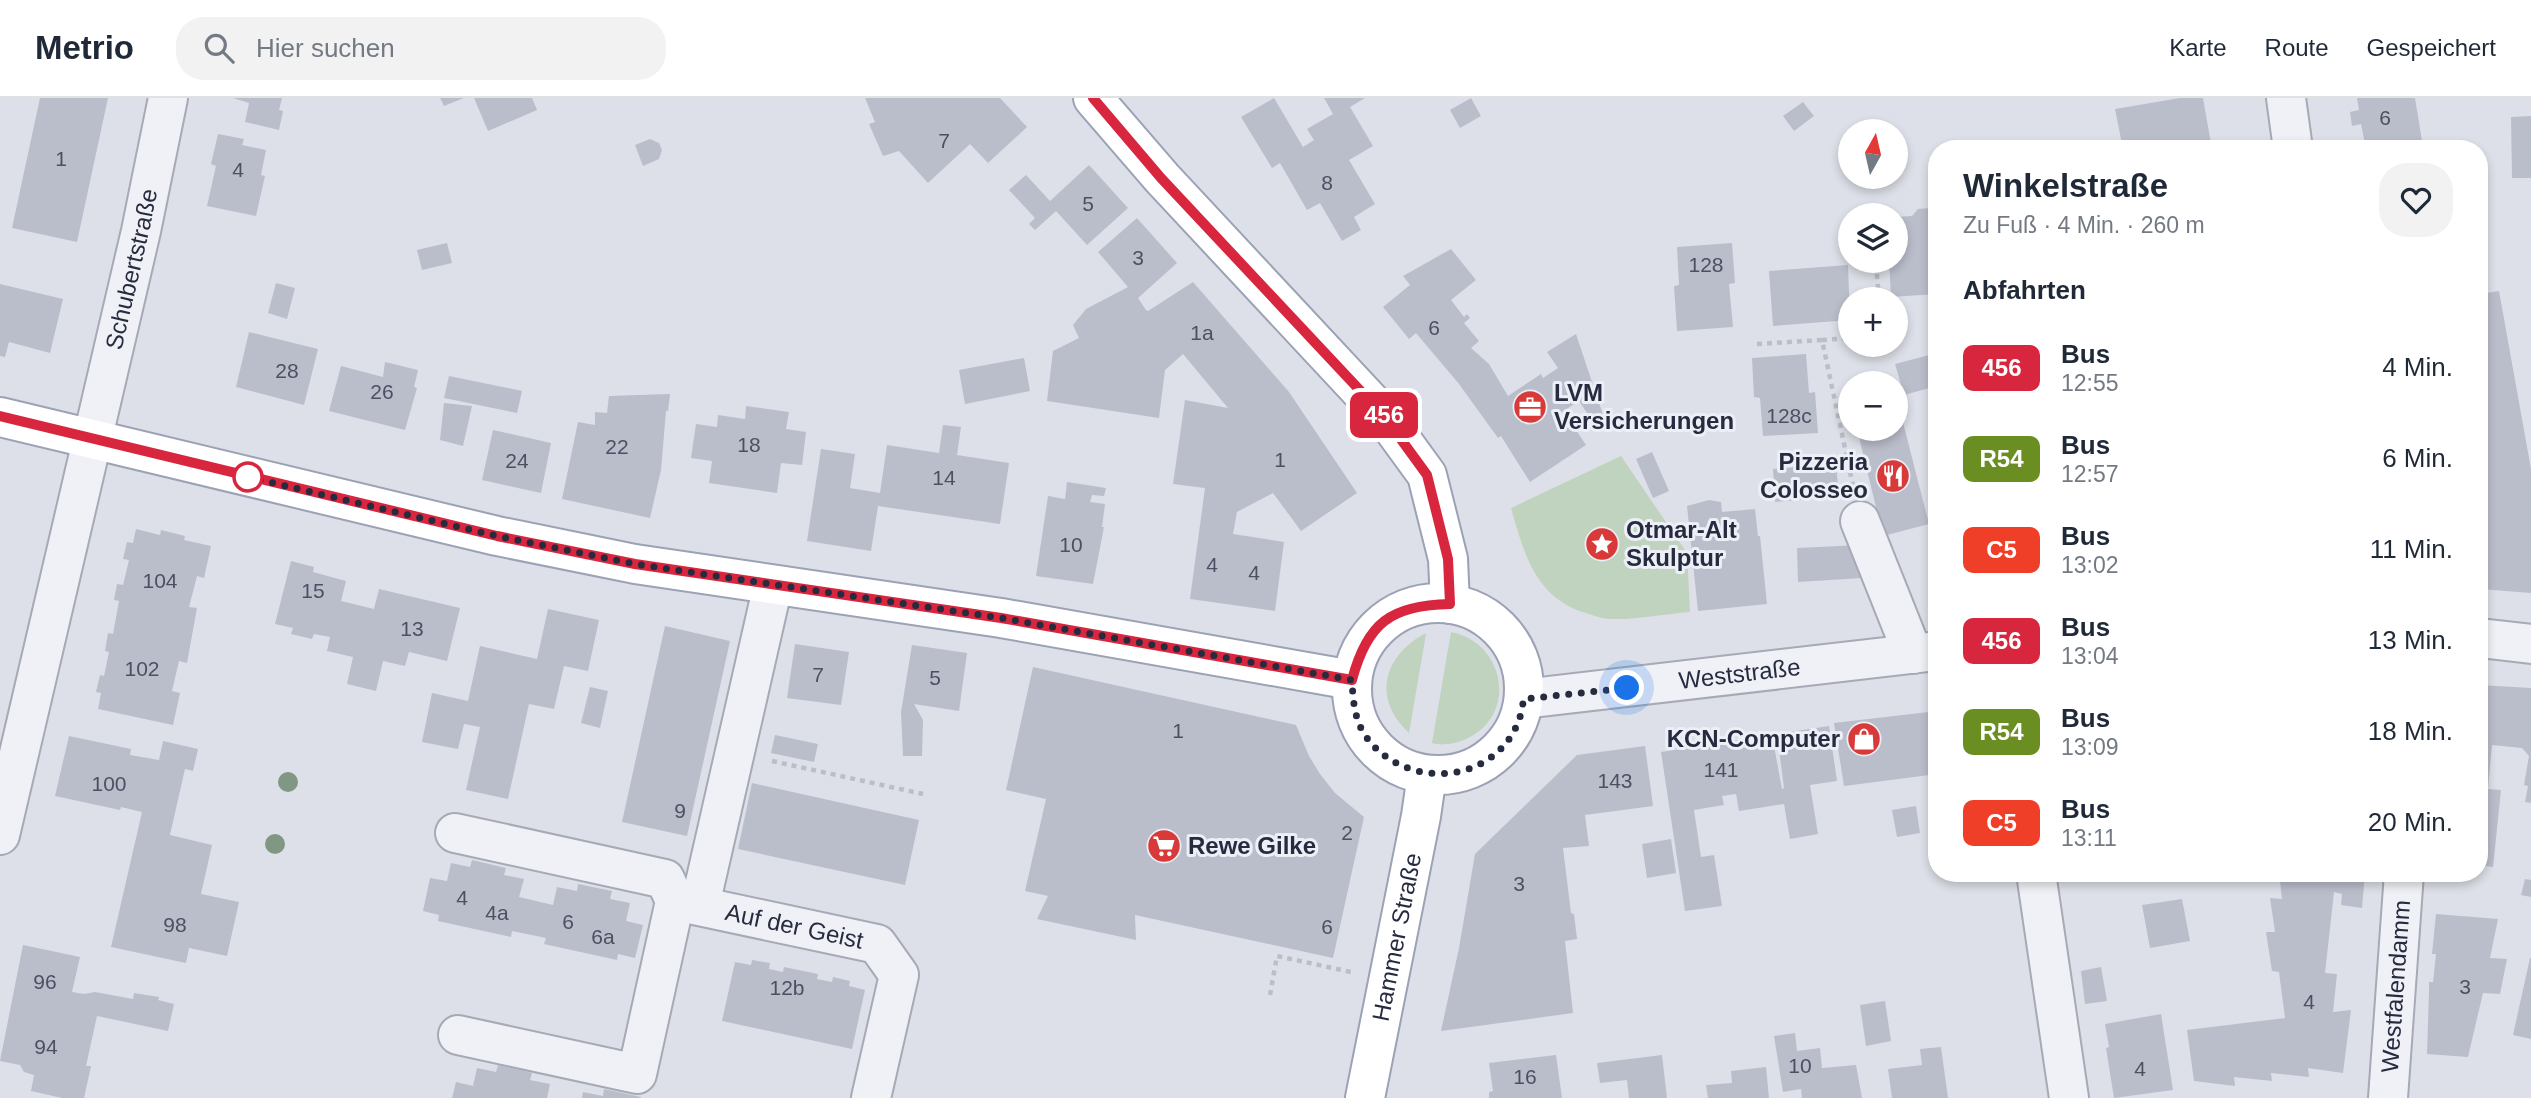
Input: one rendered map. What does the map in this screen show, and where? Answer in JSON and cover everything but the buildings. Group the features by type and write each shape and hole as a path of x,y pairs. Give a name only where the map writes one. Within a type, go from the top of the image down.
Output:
{"main road":[{"path":"1093,98 1161,178 1384,416 1427,475 1448,559 1450,604"},
{"path":"0,416 497,536 635,564 1001,618 1352,680"},
{"path":"1423,604 1450,604 1476,611 1498,626 1514,647 1519,660 1523,672 1524,699 1517,726 1502,748 1480,765 1454,774 1427,775 1401,767 1379,752 1363,732 1353,707 1352,680 1359,654 1374,630 1396,613 1423,604"},
{"name":"Hammer Straße","path":"1365,1098 1427,775"}],"street":[{"name":"Schubertstraße","path":"0,835 141,231 168,98"},
{"path":"2286,98 2292,140"},
{"name":"Weststraße","path":"1524,699 1925,653 1860,521"},
{"path":"458,1035 637,1073 733,752 773,585"},
{"path":"2488,640 2531,643"},
{"path":"455,833 665,879 687,903"},
{"path":"2037,882 2069,1098"},
{"name":"Westfalendamm","path":"2388,1098 2403,882"},
{"name":"Auf der Geist","path":"687,903 877,944 899,975 871,1098"}],"path":[{"path":"1757,344 1838,339"},
{"path":"1822,340 1860,521"},
{"path":"733,752 922,794"},
{"path":"1270,995 1277,956 1339,970"}],"green space":[{"path":"1621,456 1687,553 1690,612 1620,619 1589,614 1556,598 1544,586 1527,558 1511,508"},
{"path":"1451,632 1470,639 1484,650 1494,665 1499,682 1498,699 1493,715 1481,729 1464,740 1436,744 1432,743"},
{"path":"1424,634 1409,733 1397,720 1390,706 1387,679 1399,654"}],"bus line":[{"name":"456","path":"0,416 497,536 635,564 1001,618 1352,680 1359,654 1374,630 1396,613 1423,604 1450,604 1448,559 1427,475 1384,416 1161,178 1093,98"}],"place":[{"name":"LVM Versicherungen","path":"1530,407"},
{"name":"Pizzeria Colosseo","path":"1893,476"},
{"name":"Otmar-Alt Skulptur","path":"1602,544"},
{"name":"KCN-Computer","path":"1864,739"},
{"name":"Rewe Gilke","path":"1164,846"}],"route":[{"path":"248,477 497,536 635,564 1001,618 1352,680 1353,707 1363,732 1379,752 1401,767 1427,775 1454,774 1480,765 1502,748 1517,726 1524,699 1627,688"}]}
